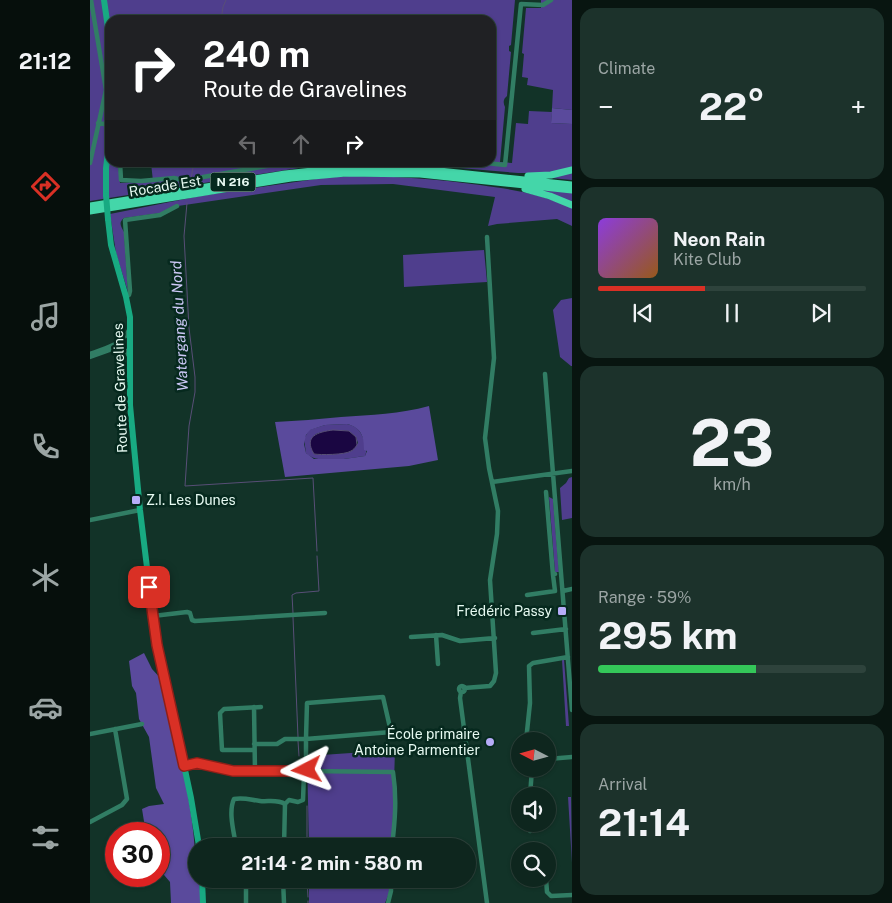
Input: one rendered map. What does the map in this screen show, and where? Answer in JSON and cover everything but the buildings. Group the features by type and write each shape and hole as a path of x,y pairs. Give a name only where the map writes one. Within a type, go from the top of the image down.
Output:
{"highway":[{"name":"Rocade Est","path":"90,206 284,174 334,168 405,168 572,185"},
{"path":"502,178 511,175 544,176 572,170"},
{"name":"Rocade Est","path":"90,211 325,174 390,172 572,190"},
{"path":"466,179 532,190 572,205"}],"main road":[{"path":"104,0 106,15"},
{"name":"Route de Gravelines","path":"106,167 108,219 113,250 126,297 130,327 130,402 140,510 153,616 158,650 184,766 198,838"},
{"path":"202,888 203,903"}],"street":[{"path":"91,0 105,78"},
{"path":"496,164 505,165 521,2 543,6 551,0"},
{"path":"90,163 105,96"},
{"path":"98,123 105,125"},
{"path":"121,167 122,180 141,181 174,178 190,182 203,177 261,167"},
{"path":"126,297 130,291 125,220 160,215 177,206"},
{"path":"487,237 494,362 485,438 498,511 497,534 490,580 496,672 493,683 487,687 463,690 460,698 487,903"},
{"path":"117,345 126,336 130,327"},
{"path":"90,355 117,345 130,344"},
{"path":"117,345 126,351 130,360"},
{"path":"545,374 572,710"},
{"path":"492,482 572,471"},
{"path":"527,595 555,592 547,493 555,494"},
{"path":"90,520 140,510"},
{"path":"553,575 561,574"},
{"path":"562,591 572,589"},
{"path":"153,616 187,612 190,613 195,621 325,613"},
{"path":"534,633 566,629"},
{"path":"436,635 438,664"},
{"path":"411,637 444,635 460,641 495,638"},
{"path":"527,732 530,703 529,666 533,663 568,657"},
{"path":"254,744 276,744 285,739 306,739 391,732 383,697 306,703 306,739 303,800 298,802 289,800 285,804 284,838"},
{"path":"254,707 255,772"},
{"path":"254,750 223,750 220,733 221,710 261,707"},
{"path":"90,734 142,724"},
{"path":"90,822 122,805 127,799 115,729"},
{"path":"556,758 572,757"},
{"path":"184,766 197,763 230,771 255,772 393,772 396,810 393,838"},
{"path":"235,838 232,802 234,799 246,798 259,801 278,801 285,804"},
{"path":"547,887 550,896 572,895"},
{"path":"246,888 246,903"},
{"path":"283,888 284,903"},
{"path":"388,903 391,888"}],"shaded area":[{"path":"90,0 515,0 511,45 509,46 509,51 511,52 507,96 504,101 500,162 512,163 516,123 528,124 529,111 552,112 551,123 572,124 572,180 541,177 536,173 447,167 496,167 496,15 105,15 105,167 118,167 120,183 153,181 151,167 307,167 90,201"},
{"path":"541,0 572,0 572,110 552,108 553,90 527,85 528,78 522,77 526,8 541,8"},
{"path":"552,108 572,110 572,124 551,123"},
{"path":"350,176 432,180 480,185 527,193 572,208 572,226 557,219 488,226 495,197 393,184 321,185 171,207 161,213 124,218 121,221 124,232 128,292 116,253 110,214 200,196 323,178"},
{"path":"535,190 572,192 572,204"},
{"path":"484,250 487,282 404,287 403,255"},
{"path":"572,298 571,366 560,357 553,310 561,300"},
{"path":"429,406 438,460 409,466 285,477 275,422 385,414","holes":["347,424 361,434 364,450 367,451 365,456 344,459 314,459 306,453 304,444 306,435 310,430 325,425"]},
{"path":"347,424 357,429 365,444 365,456 325,460 311,457 306,453 304,439 309,430 325,425","holes":["326,431 349,431 356,437 358,443 352,451 321,455 314,454 311,441 316,434"]},
{"path":"333,430 349,431 356,437 357,445 355,448 344,453 314,454 310,443 311,439 317,434"},
{"path":"572,477 572,518 562,520 560,488"},
{"path":"549,497 553,499 559,572 555,572"},
{"path":"144,653 152,669 163,681 190,804 194,838 188,838 188,888 200,888 201,903 171,903 170,822 144,822 142,809 164,804 156,788 149,737 139,719 129,661"},
{"path":"564,659 569,726 566,726 562,660"},
{"path":"395,750 392,838 309,838 307,756"},
{"path":"568,797 571,797 572,863"},
{"path":"309,888 390,888 385,903 309,903"}],"waterway":[{"name":"Watergang du Nord","path":"222,15 226,0"},
{"name":"Watergang du Nord","path":"191,179 193,167"},
{"name":"Watergang du Nord","path":"187,203 184,236 195,392 189,426 185,486 313,478 317,551"},
{"name":"Watergang du Nord","path":"293,613 292,595 319,591 317,556"},
{"name":"Watergang du Nord","path":"293,617 298,737"},
{"name":"Watergang du Nord","path":"298,741 299,756"},
{"name":"Watergang du Nord","path":"307,806 307,838"},
{"name":"Watergang du Nord","path":"308,888 308,897"}],"place":[{"name":"Z.I. Les Dunes","path":"136,500"},
{"name":"Frédéric Passy","path":"562,611"},
{"name":"École primaire Antoine Parmentier","path":"490,742"}],"route":[{"path":"149,587 157,645 184,766 197,763 223,770 301,771 304,774 307,770"}]}
